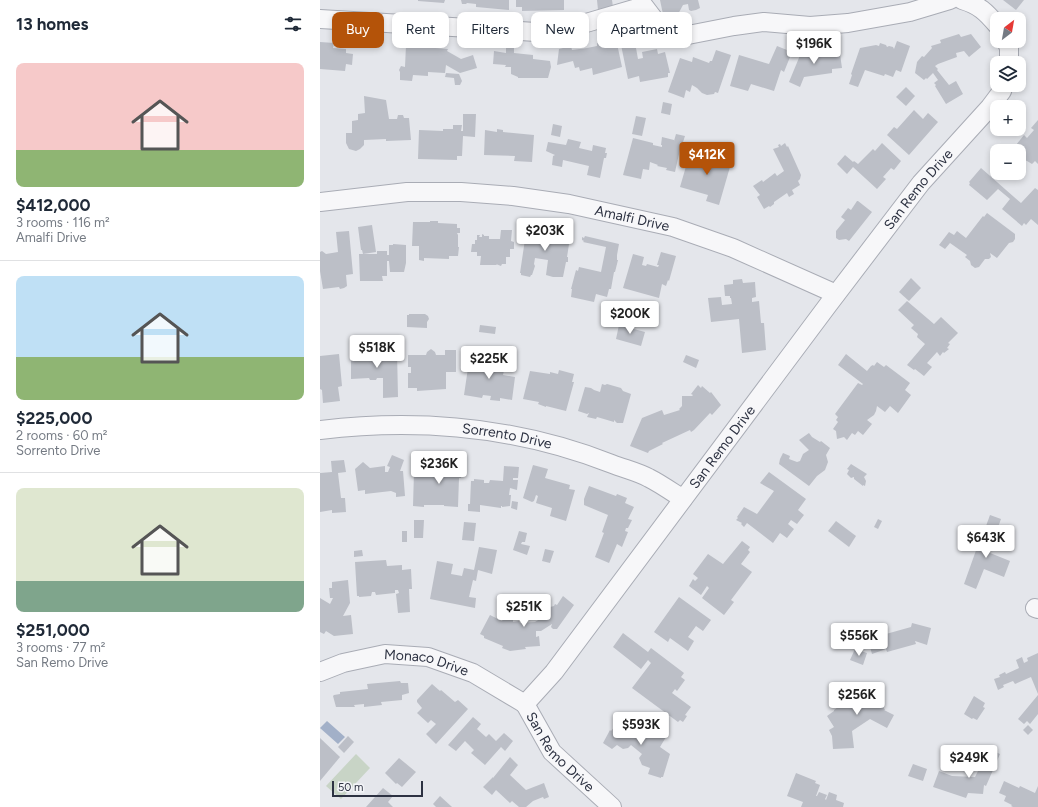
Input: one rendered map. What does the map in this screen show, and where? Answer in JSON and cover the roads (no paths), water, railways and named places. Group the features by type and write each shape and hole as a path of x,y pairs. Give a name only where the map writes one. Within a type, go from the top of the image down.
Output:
{"street":[{"path":"320,19 552,34 644,3 657,23 674,34 688,35 764,22 810,26 848,22 910,12 961,0 972,3 986,12 990,17"},
{"name":"San Remo Drive","path":"612,807 552,752 525,704 554,672 836,294 921,183 990,107 1001,92"},
{"name":"Amalfi Drive","path":"320,202 407,192 461,192 513,196 569,204 673,227 733,248 836,294"},
{"name":"Sorrento Drive","path":"320,430 376,424 414,424 479,429 512,434 558,445 649,478 683,499"},
{"name":"Monaco Drive","path":"320,672 343,663 385,654 428,657 473,673 525,704"}],"water":[{"path":"327,721 345,737 338,744 320,728"}]}
